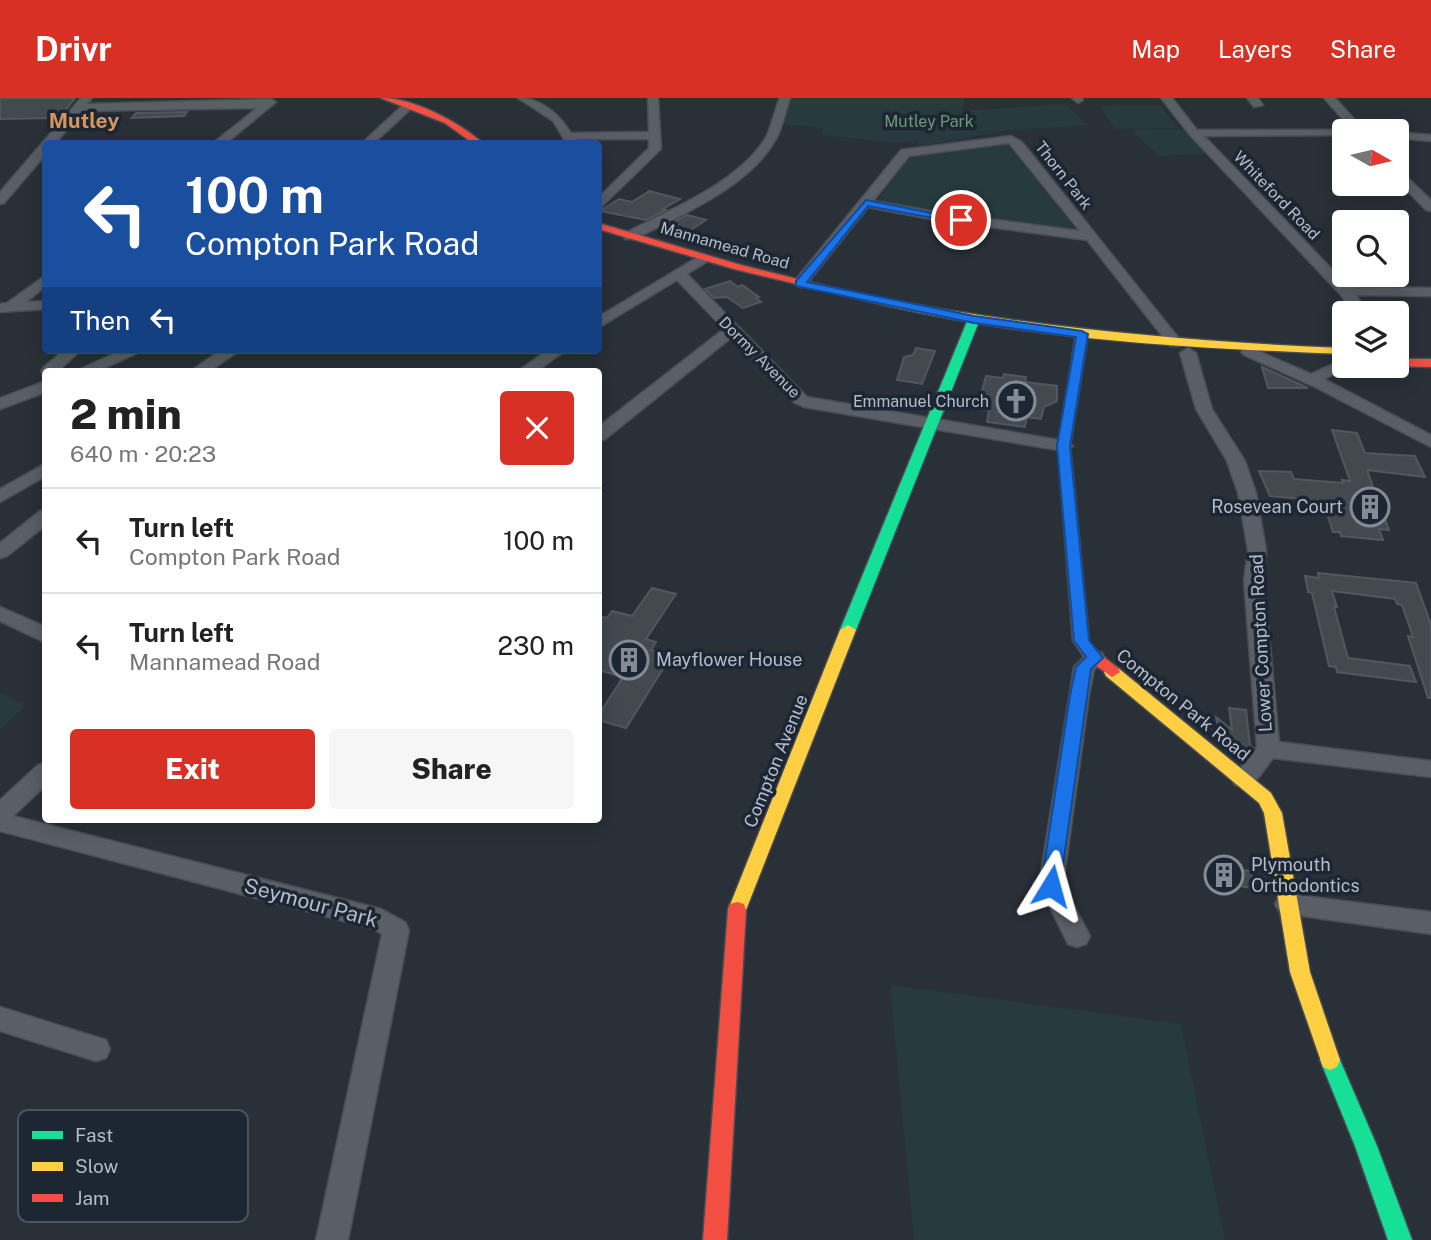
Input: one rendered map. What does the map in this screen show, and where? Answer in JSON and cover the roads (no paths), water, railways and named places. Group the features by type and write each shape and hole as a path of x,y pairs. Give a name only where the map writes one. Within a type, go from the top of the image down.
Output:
{"street":[{"path":"51,140 87,98"},
{"path":"385,98 455,124 468,131 476,140"},
{"path":"523,98 557,119 571,140 654,135"},
{"path":"602,202 655,149 653,98"},
{"path":"630,236 697,200 743,168 769,142 785,98"},
{"path":"1329,98 1348,119"},
{"name":"Whiteford Road","path":"1167,99 1194,133 1352,301"},
{"path":"78,108 271,101"},
{"path":"222,140 271,101"},
{"path":"370,140 408,106"},
{"path":"1194,133 1332,132"},
{"path":"1409,136 1431,138"},
{"name":"Thorn Park","path":"800,284 898,161 911,150 1011,139 1018,144 1181,348"},
{"path":"0,200 42,151"},
{"path":"1409,184 1431,207"},
{"name":"Thorn Park","path":"866,203 974,222 1089,236"},
{"name":"Mannamead Road","path":"602,227 800,284 974,319 1181,348 1217,346 1298,354 1332,361"},
{"path":"602,321 703,258"},
{"name":"Dormy Avenue","path":"678,273 801,400 810,404 1064,446"},
{"path":"5,308 42,282"},
{"path":"1345,291 1431,292"},
{"path":"5,308 42,305"},
{"name":"Compton Avenue","path":"715,1240 735,916 930,423 974,319"},
{"path":"602,433 732,330"},
{"name":"Compton Park Road","path":"1082,334 1064,446 1081,641 1095,658 1243,779"},
{"name":"Mannamead Road","path":"1217,346 1249,352 1298,354 1332,352"},
{"name":"Lower Compton Road","path":"1181,348 1204,409 1236,461 1247,493 1257,551 1254,582 1268,749 1243,779"},
{"path":"1249,352 1318,381 1431,442"},
{"path":"1409,353 1431,353"},
{"path":"53,368 69,354"},
{"path":"91,368 126,354"},
{"path":"204,368 226,354"},
{"path":"531,368 552,354"},
{"path":"1298,354 1318,381"},
{"path":"1409,363 1431,363"},
{"path":"1318,381 1332,371"},
{"path":"20,397 42,377"},
{"path":"0,404 42,388"},
{"path":"0,497 42,471"},
{"path":"0,552 42,518"},
{"path":"0,613 42,634"},
{"path":"1077,936 1051,886 1080,685 1084,667 1095,658"},
{"path":"1268,749 1431,769"},
{"path":"0,814 42,775"},
{"path":"1243,779 1265,798 1273,813 1300,972 1329,1058 1366,1146 1400,1240"},
{"name":"Seymour Park","path":"0,822 381,920 396,930 332,1240"},
{"path":"1288,904 1431,923"},
{"path":"0,1019 96,1049"}],"place":[{"name":"Emmanuel Church","path":"1016,401"},
{"name":"Rosevean Court","path":"1370,507"},
{"name":"Mayflower House","path":"629,660"},
{"name":"Plymouth Orthodontics","path":"1224,875"}],"district":[{"name":"Mutley","path":"84,121"}],"park label":[{"name":"Mutley Park","path":"929,121"}]}
